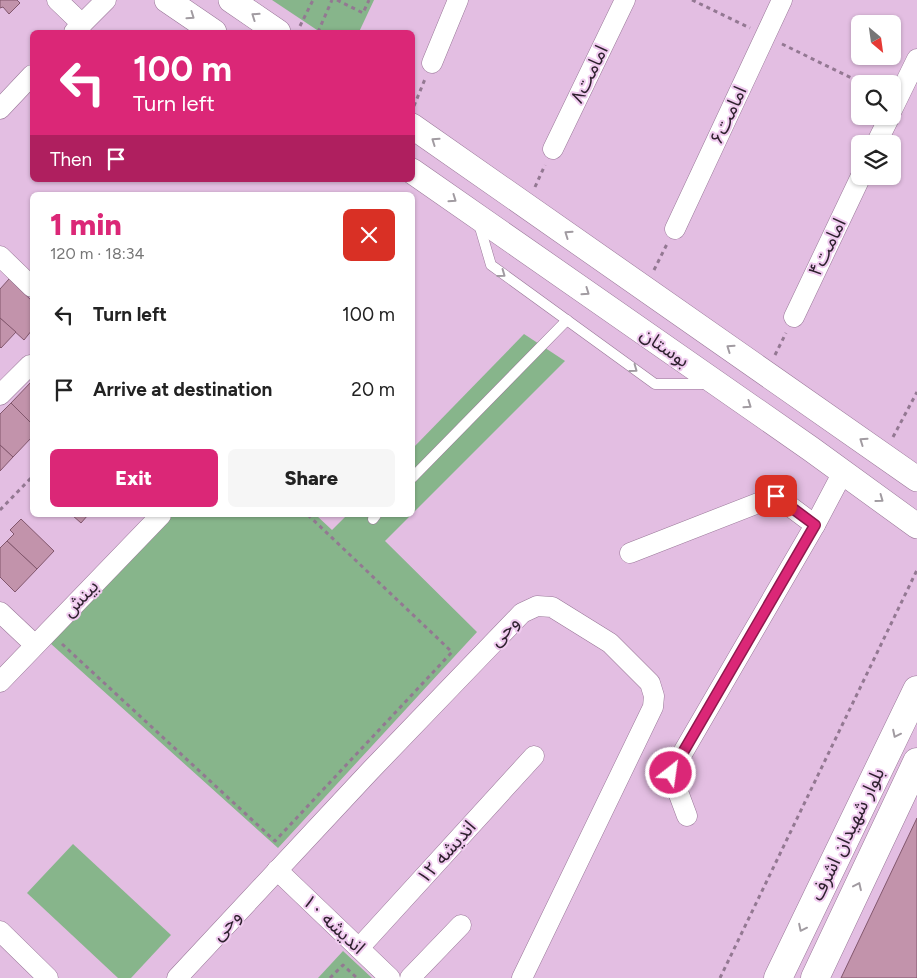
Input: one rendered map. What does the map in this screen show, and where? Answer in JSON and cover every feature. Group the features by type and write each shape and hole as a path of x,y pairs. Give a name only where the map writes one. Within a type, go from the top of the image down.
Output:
{"main road":[{"name":"بلوار شهیدان اشرف","path":"778,978 917,690"},
{"name":"بلوار شهیدان اشرف","path":"815,978 917,762"}],"street":[{"path":"57,0 78,28 106,0"},
{"path":"167,0 211,30"},
{"path":"231,0 275,30"},
{"path":"432,63 458,0"},
{"name":"امامت۸","path":"553,149 624,0"},
{"name":"امامت۶","path":"675,230 782,0"},
{"path":"901,92 917,60"},
{"path":"0,109 30,77"},
{"name":"بوستان","path":"415,128 917,479"},
{"name":"بوستان","path":"415,173 811,449 917,526"},
{"name":"امامت۴","path":"794,317 857,185"},
{"path":"0,256 30,285"},
{"path":"0,395 30,365"},
{"path":"811,449 829,418"},
{"path":"687,816 671,773 815,525 843,472"},
{"path":"630,552 776,496 815,525"},
{"name":"بینش","path":"0,682 159,517"},
{"name":"وحی","path":"177,978 522,612 537,606 552,607 610,643 650,683 654,696 653,707 522,978"},
{"path":"0,612 35,645"},
{"name":"اندیشه ۱۲","path":"359,948 534,756"},
{"name":"اندیشه ۱۰","path":"277,870 390,978"},
{"path":"410,978 461,925"},
{"path":"0,932 48,978"}],"lane":[{"path":"477,216 490,265 655,384 719,385"},
{"path":"415,475 567,320"}],"path":[{"path":"298,30 313,0"},
{"path":"319,30 332,0"},
{"path":"337,0 363,13 369,0"},
{"path":"415,102 432,63"},
{"path":"526,206 553,149"},
{"path":"644,288 675,230"},
{"path":"766,373 794,317"},
{"path":"884,456 917,392"},
{"path":"0,510 30,479"},
{"path":"60,642 275,841 452,652 310,517"},
{"path":"720,978 917,570"},
{"path":"330,978 343,965 357,978"}],"green space":[{"path":"272,0 374,0 360,30 317,30"},
{"path":"524,334 565,361 415,511 415,446"},
{"path":"166,517 318,517 332,530 345,517 409,517 385,541 477,632 278,848 50,643"},
{"path":"73,844 171,935 131,978 118,978 27,893"},
{"path":"343,951 372,978 318,978"}],"building":[{"path":"0,0 17,0 20,3 9,14 3,7 0,8"},
{"path":"9,279 30,299 30,332 24,340 0,318 0,289"},
{"path":"0,318 16,332 1,348 0,347"},
{"path":"30,383 30,422 11,403"},
{"path":"11,403 30,422 30,439 13,457 0,445 0,414"},
{"path":"0,445 13,457 0,471"},
{"path":"74,517 86,517 81,523"},
{"path":"21,519 54,551 37,569 7,541 14,534 10,530"},
{"path":"7,541 37,569 15,592 0,577 0,548"},
{"path":"917,818 917,978 841,978"}],"route":[{"path":"671,773 815,525 776,496"}]}
